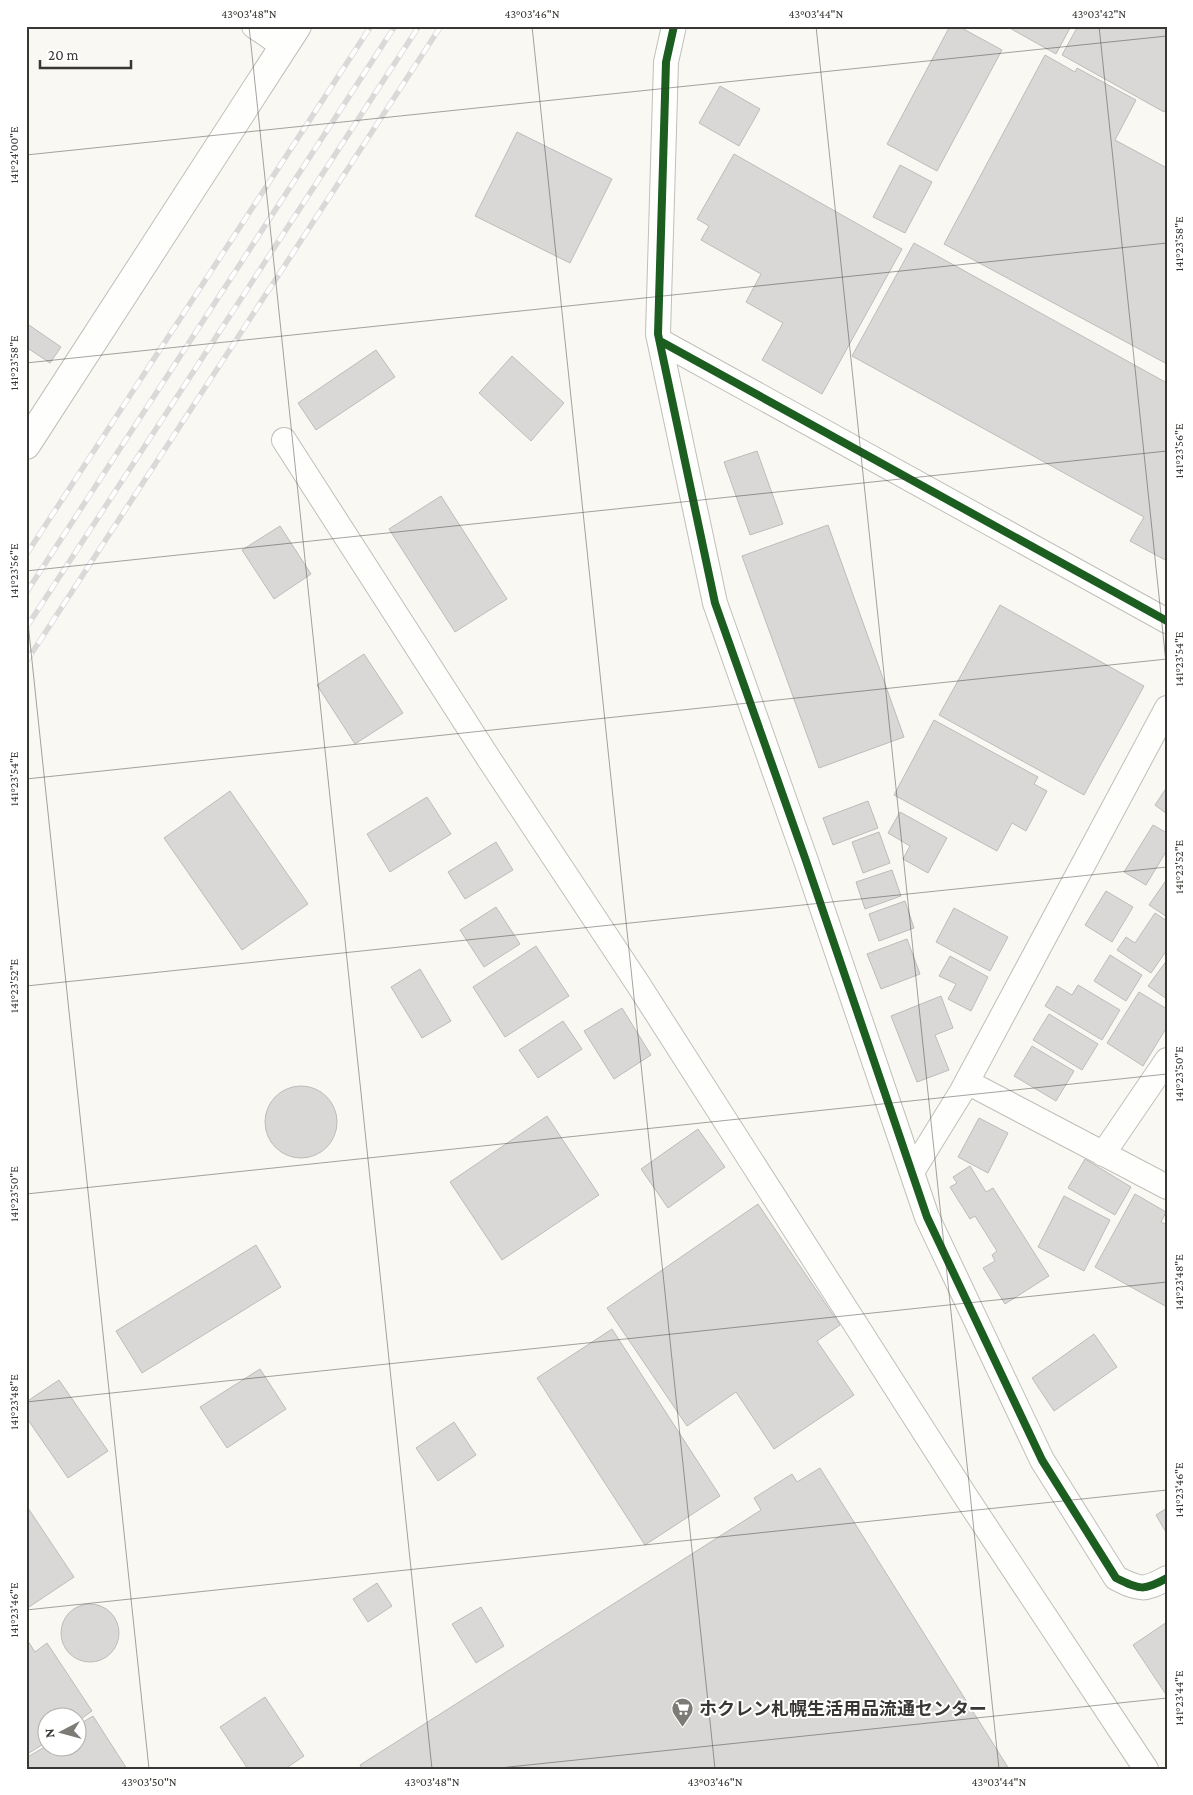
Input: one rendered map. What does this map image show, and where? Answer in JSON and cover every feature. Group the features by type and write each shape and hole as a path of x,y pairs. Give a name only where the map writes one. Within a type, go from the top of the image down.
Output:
{"street":[{"path":"26,445 290,36 254,26"},
{"path":"674,26 666,62 658,334 714,603 805,858 926,1217 1042,1460 1116,1578 1131,1586 1148,1589 1167,1578"},
{"path":"660,341 1167,621"},
{"path":"284,440 489,759 638,984 964,1494 1146,1769"},
{"path":"912,1172 967,1082 1167,708"},
{"path":"1104,1154 1167,1060"},
{"path":"967,1082 1167,1186"}],"building":[{"path":"950,26 958,26 1002,50 937,171 887,144"},
{"path":"1006,26 1071,26 1056,54"},
{"path":"1078,26 1167,26 1167,108 1164,112 1062,55"},
{"path":"1045,55 1075,72 1077,68 1136,100 1115,140 1167,168 1167,364 944,244"},
{"path":"720,86 760,109 739,146 699,123"},
{"path":"517,132 612,179 570,263 475,216"},
{"path":"734,154 902,249 822,394 762,360 783,323 746,302 761,274 701,240 709,226 697,219"},
{"path":"900,165 932,182 905,233 873,217"},
{"path":"914,243 1167,383 1167,561 1130,541 1144,517 852,356"},
{"path":"26,323 61,347 50,363 26,347"},
{"path":"376,350 395,377 316,430 298,403"},
{"path":"512,356 564,403 531,441 479,393"},
{"path":"757,451 783,524 750,535 724,462"},
{"path":"441,496 507,599 455,632 389,529"},
{"path":"828,525 904,737 819,768 742,556"},
{"path":"280,526 311,574 274,599 242,550"},
{"path":"1000,605 1144,686 1084,795 939,715"},
{"path":"364,654 403,713 355,744 317,685"},
{"path":"934,720 1038,777 1034,784 1047,791 1026,831 1012,823 997,851 894,795"},
{"path":"1167,787 1167,814 1155,805"},
{"path":"230,791 308,904 242,950 164,838"},
{"path":"427,797 451,834 390,872 367,834"},
{"path":"868,801 878,828 833,845 823,818"},
{"path":"900,812 947,838 928,873 903,859 910,846 888,833"},
{"path":"1153,825 1167,833 1167,850 1146,885 1124,872"},
{"path":"879,832 890,863 863,873 852,842"},
{"path":"496,842 513,870 465,899 448,872"},
{"path":"892,870 901,896 865,909 856,882"},
{"path":"1167,879 1167,917 1149,905"},
{"path":"1106,891 1133,907 1112,942 1085,925"},
{"path":"905,901 914,928 879,941 869,914"},
{"path":"496,907 520,944 484,967 460,930"},
{"path":"954,908 1008,937 990,971 936,942"},
{"path":"1155,913 1167,921 1167,950 1151,973 1117,950 1126,937 1135,943"},
{"path":"907,939 920,974 881,989 867,954"},
{"path":"536,946 569,996 505,1037 473,987"},
{"path":"1110,955 1142,975 1126,1001 1094,981"},
{"path":"950,956 988,977 971,1011 948,999 956,984 939,976"},
{"path":"1167,960 1167,999 1148,986"},
{"path":"420,969 451,1021 422,1038 391,987"},
{"path":"1078,985 1120,1010 1102,1040 1045,1006 1057,986 1072,995"},
{"path":"1139,992 1167,1009 1167,1027 1143,1066 1107,1043"},
{"path":"941,996 953,1028 935,1035 949,1070 917,1082 891,1016"},
{"path":"622,1008 651,1055 614,1079 584,1031"},
{"path":"1049,1014 1098,1044 1082,1070 1033,1040"},
{"path":"563,1021 582,1049 538,1078 519,1050"},
{"path":"1032,1046 1074,1071 1056,1101 1014,1076"},
{"path":"308,1086 327,1096 335,1108 337,1122 335,1136 327,1148 315,1156 294,1158 275,1148 267,1136 265,1115 275,1096 287,1088"},
{"path":"547,1116 599,1195 502,1260 450,1182"},
{"path":"979,1118 1008,1133 988,1173 958,1157"},
{"path":"698,1129 725,1167 668,1208 641,1169"},
{"path":"1085,1159 1131,1187 1115,1215 1068,1188"},
{"path":"970,1166 986,1192 993,1188 1049,1276 1005,1304 983,1268 995,1261 992,1255 997,1251 975,1216 970,1219 950,1187 957,1183 953,1177"},
{"path":"1135,1194 1166,1212 1161,1222 1167,1225 1167,1307 1095,1267"},
{"path":"1064,1196 1110,1220 1084,1271 1038,1247"},
{"path":"758,1204 840,1325 817,1341 854,1395 774,1449 736,1392 687,1426 607,1308"},
{"path":"256,1245 281,1287 142,1373 116,1331"},
{"path":"612,1329 720,1496 645,1545 537,1378"},
{"path":"1094,1334 1117,1367 1054,1411 1032,1378"},
{"path":"260,1369 286,1409 227,1448 200,1407"},
{"path":"59,1380 108,1451 68,1478 26,1417 26,1402"},
{"path":"454,1422 476,1455 438,1481 416,1448"},
{"path":"820,1468 1009,1769 362,1769 360,1765 761,1510 754,1498 792,1474 797,1482"},
{"path":"28,1508 74,1577 26,1609 26,1509"},
{"path":"1167,1508 1167,1534 1156,1515"},
{"path":"377,1583 392,1606 368,1622 353,1599"},
{"path":"84,1604 96,1604 111,1612 119,1627 119,1639 111,1654 96,1662 84,1662 69,1654 61,1639 61,1627 69,1612"},
{"path":"481,1607 504,1646 476,1663 452,1624"},
{"path":"1167,1622 1167,1696 1133,1645"},
{"path":"26,1638 35,1652 47,1643 92,1711 88,1714 88,1708 38,1708 38,1747 26,1755"},
{"path":"265,1697 304,1756 285,1769 248,1769 220,1727"},
{"path":"93,1716 127,1769 26,1769 26,1758 38,1751 38,1758 88,1758 88,1719"}],"railway":[{"path":"26,555 371,26"},
{"path":"26,593 395,26"},
{"path":"26,628 419,26"},
{"path":"26,662 441,26"}],"cycle path":[{"path":"674,26 666,62 658,334 715,603 805,858 927,1217 1042,1460 1116,1578 1137,1587 1147,1587 1167,1578"},
{"path":"660,341 1167,621"}],"place":[{"name":"ホクレン札幌生活用品流通センター","path":"683,1728"}]}
